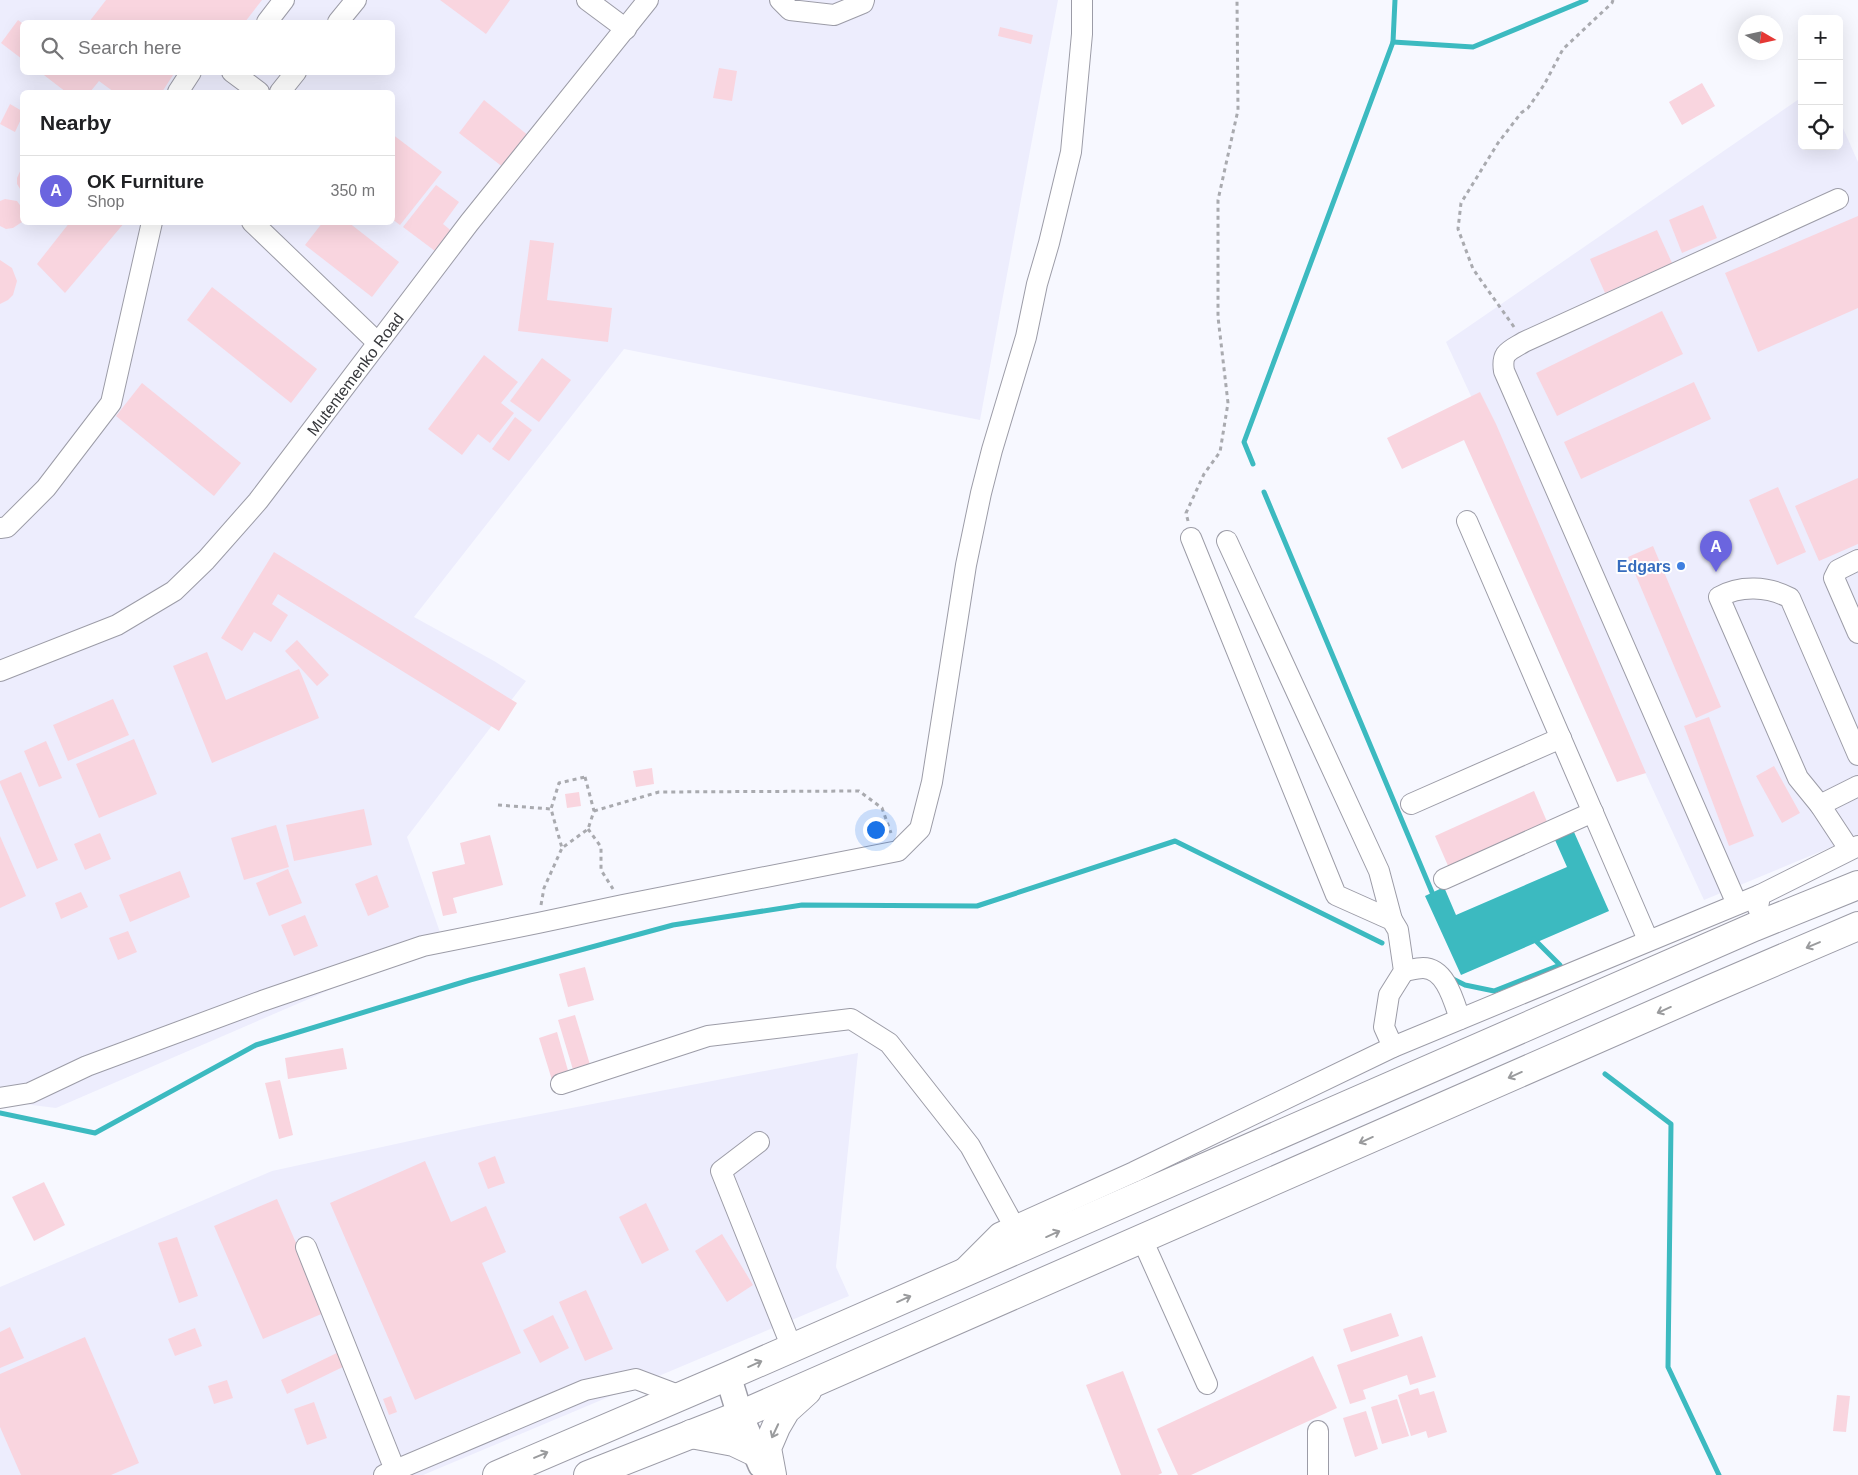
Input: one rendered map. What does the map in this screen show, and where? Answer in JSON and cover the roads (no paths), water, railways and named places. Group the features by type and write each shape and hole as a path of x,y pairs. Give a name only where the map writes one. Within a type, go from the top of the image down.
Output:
{"highway":[{"path":"497,1475 728,1376 1754,927 1858,884"},
{"path":"588,1475 740,1415 1858,926"},
{"path":"772,1475 767,1448 776,1427 786,1410 817,1381"},
{"path":"691,1434 734,1442 760,1464"}],"main road":[{"path":"728,1376 740,1415 760,1464"}],"street":[{"path":"269,20 284,0"},
{"path":"340,20 356,0"},
{"path":"587,0 626,29"},
{"name":"Mutentemenko Road","path":"0,671 117,625 174,591 206,560 258,501 469,223 648,0"},
{"path":"780,0 790,10 834,15 863,3 864,0"},
{"path":"0,1098 30,1093 87,1066 262,1001 423,946 898,851 920,829 932,782 966,565 981,493 1026,337 1037,284 1071,152 1082,34 1082,0"},
{"path":"179,90 189,75"},
{"path":"236,75 257,90"},
{"path":"282,90 294,75"},
{"path":"1737,904 1504,371 1502,361 1507,352 1524,342 1838,199"},
{"path":"0,528 7,527 46,488 111,403 151,225"},
{"path":"255,225 378,343"},
{"path":"1467,521 1648,940"},
{"path":"1192,538 1336,895 1392,920"},
{"path":"1227,541 1379,871 1392,920 1398,930 1404,971 1389,995 1384,1027 1393,1047"},
{"path":"1858,560 1838,570 1834,578 1858,633"},
{"path":"955,1277 999,1233 1134,1172 1393,1047 1760,895 1854,848 1798,778 1719,597 1730,590 1748,588 1776,590 1790,598 1858,755"},
{"path":"1411,804 1561,738"},
{"path":"1820,805 1858,786"},
{"path":"1444,879 1593,812"},
{"path":"1754,927 1760,895"},
{"path":"1404,971 1425,968 1440,975 1451,995 1460,1019"},
{"path":"561,1084 708,1036 851,1019 889,1043 970,1146 1014,1226"},
{"path":"758,1142 722,1170 792,1348"},
{"path":"1142,1239 1207,1384"},
{"path":"306,1247 390,1473 585,1390 636,1378 681,1396"},
{"path":"1318,1431 1318,1475"}],"water":[{"path":"1574,832 1609,911 1461,975 1425,896 1444,887 1456,915 1567,867 1555,840"}],"waterway":[{"path":"1253,464 1244,442 1393,42 1395,0"},
{"path":"1393,42 1473,47 1586,0"},
{"path":"1264,492 1434,897"},
{"path":"0,1113 95,1133 256,1045 470,980 673,925 802,905 977,906 1175,841 1382,943"},
{"path":"1449,977 1465,985 1494,991 1560,965 1534,939"},
{"path":"1605,1074 1671,1124 1668,1367 1719,1475"}],"place":[{"name":"Edgars","path":"1681,566"},
{"name":"OK Furniture","path":"1716,572"}]}
